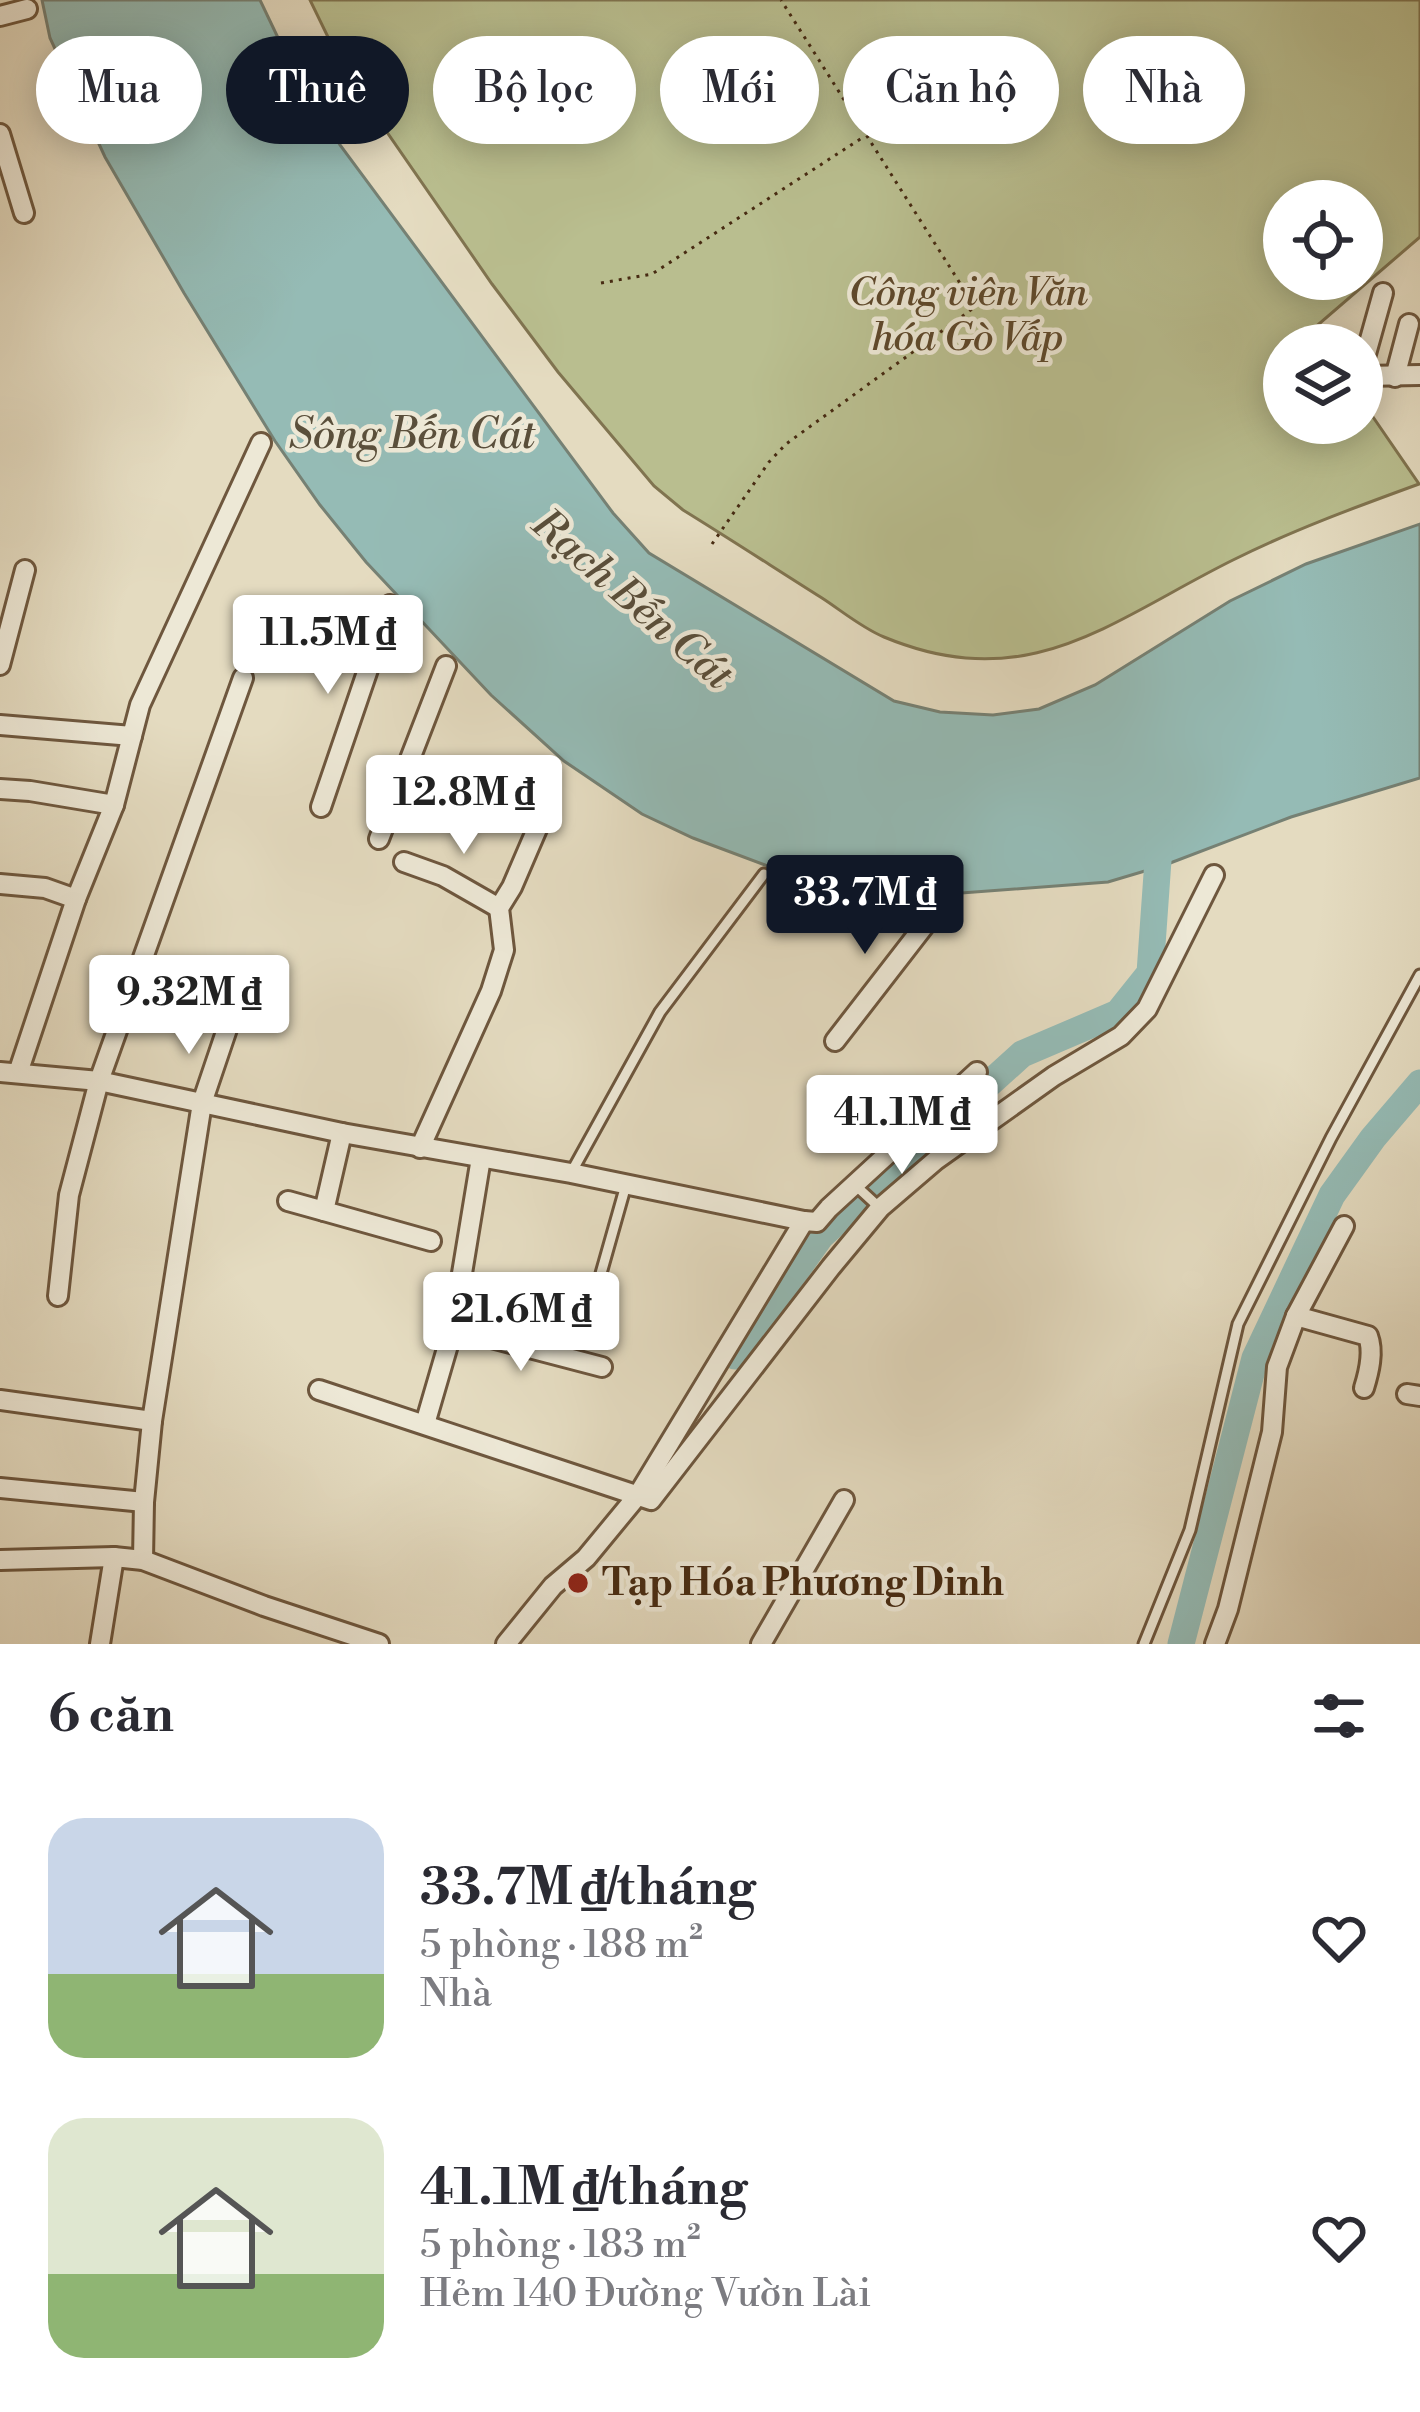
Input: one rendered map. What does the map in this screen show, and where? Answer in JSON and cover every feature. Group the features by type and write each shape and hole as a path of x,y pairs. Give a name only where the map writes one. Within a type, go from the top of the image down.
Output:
{"street":[{"path":"0,16 27,9"},
{"path":"0,134 24,212"},
{"path":"1395,377 1409,324"},
{"path":"1383,375 1420,375"},
{"path":"261,443 140,705 114,805 9,1072 99,1082 817,1222 977,1072"},
{"path":"0,664 26,570"},
{"path":"321,807 390,605"},
{"path":"379,839 446,666"},
{"path":"58,1296 69,1195 99,1082 242,678"},
{"path":"0,724 132,736"},
{"path":"0,789 114,805"},
{"path":"419,1148 490,991 504,950 499,908 549,801"},
{"path":"404,862 443,876 499,908"},
{"path":"319,1390 651,1500 878,1206 1054,1076 1134,1025 1147,1009 1214,875"},
{"path":"0,884 45,888 76,899"},
{"path":"835,1040 938,908"},
{"path":"142,1560 152,1421 202,1102 227,1029"},
{"path":"324,1211 342,1133"},
{"path":"425,1424 453,1328 481,1158"},
{"path":"288,1201 431,1241"},
{"path":"507,1644 638,1495 804,1221"},
{"path":"1215,1644 1272,1432 1277,1367 1296,1316 1344,1226"},
{"path":"1296,1316 1368,1336 1370,1361 1364,1388"},
{"path":"453,1328 602,1367"},
{"path":"0,1400 152,1421"},
{"path":"0,1488 144,1502"},
{"path":"761,1644 844,1500"},
{"path":"100,1644 114,1557"},
{"path":"0,1560 142,1560 379,1644"}],"lane":[{"path":"571,1173 660,1012 764,874"},
{"path":"1144,1644 1190,1530 1238,1324 1330,1138 1420,975"},
{"path":"600,1277 626,1185"},
{"path":"857,1187 878,1206"}],"path":[{"path":"781,0 843,97"},
{"path":"601,283 652,274 853,144"},
{"path":"712,544 786,444 975,307 873,144"}],"green space":[{"name":"Công viên Văn hóa Gò Vấp","path":"310,0 1420,0 1420,237 1383,269 1383,180 1263,180 1263,300 1347,300 1319,324 1263,324 1263,444 1383,444 1383,432 1419,484 1256,549 1067,644 1026,655 982,659 936,653 860,624 683,510 654,486 492,284 395,144 409,144 409,36 327,36"}],"water":[{"name":"Sông Bến Cát","path":"42,0 260,0 277,36 226,36 226,144 339,144 613,513 649,553 894,701 940,712 993,715 1039,709 1095,685 1230,601 1306,564 1420,524 1420,778 1291,817 1108,882 948,894 859,886 773,868 642,814 564,761 491,695 366,562 275,441 105,157 99,144 202,144 202,36 50,36"}],"waterway":[{"path":"735,1356 821,1236 1022,1054 1118,1013 1150,973 1160,832"},
{"path":"1181,1644 1255,1358 1332,1195 1420,1083"}],"place":[{"name":"Tạp Hóa Phương Dinh","path":"578,1583"}],"water label":[{"name":"Rạch Bến Cát","path":"632,600"}]}
